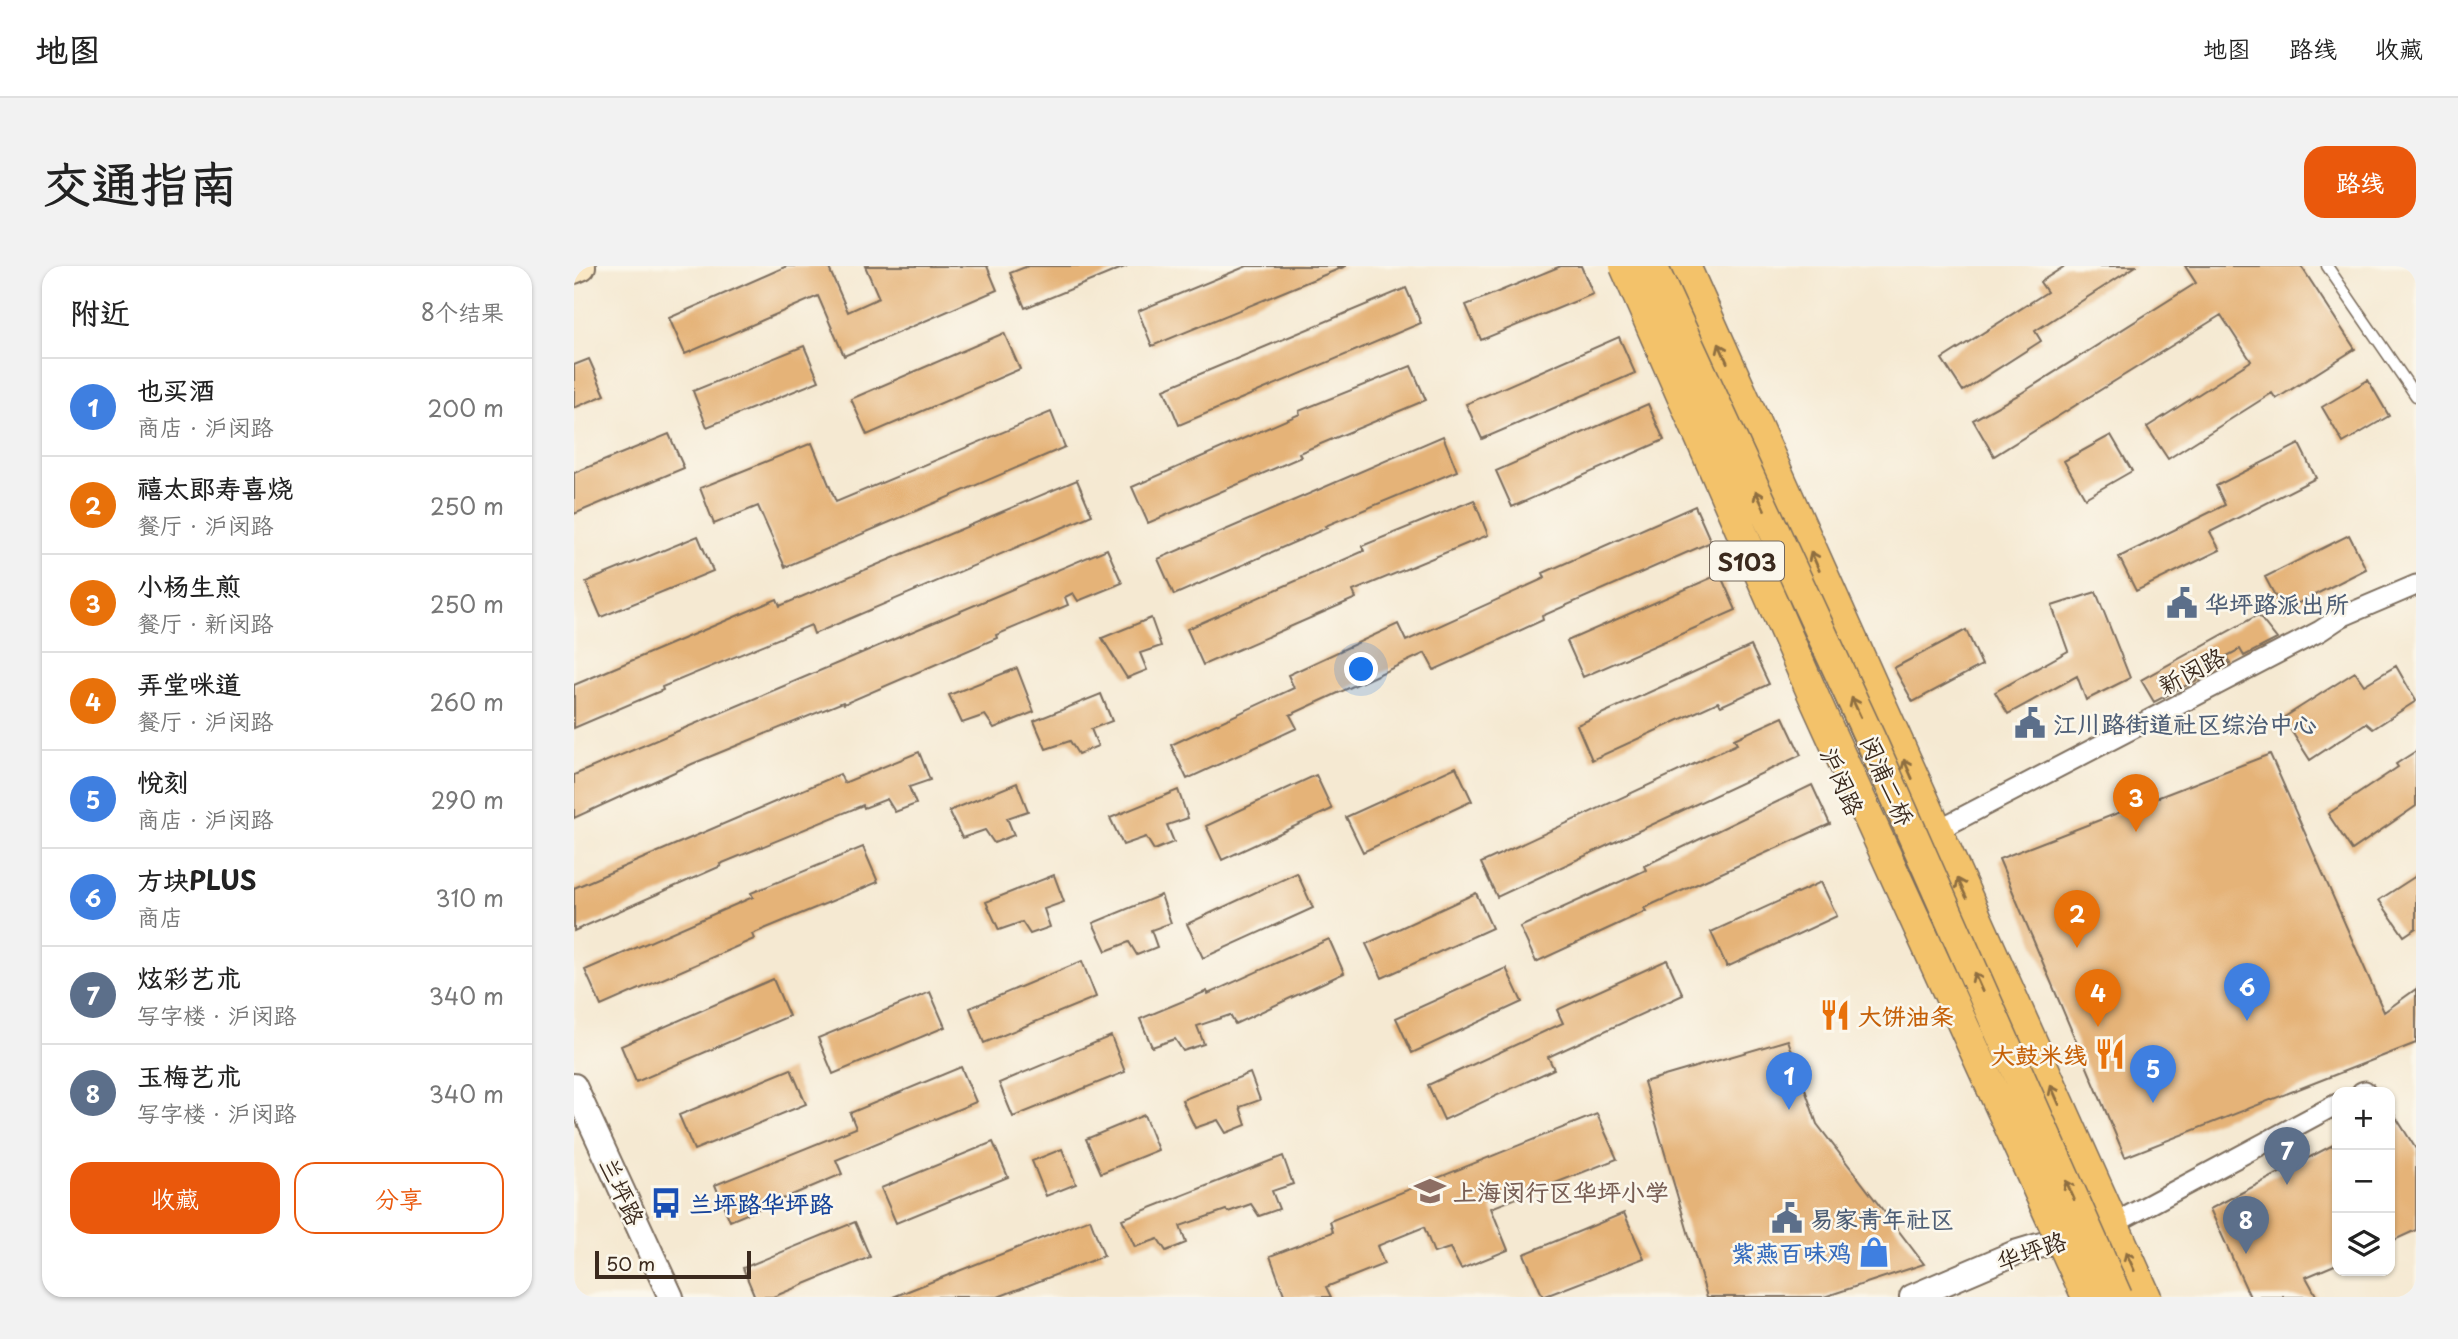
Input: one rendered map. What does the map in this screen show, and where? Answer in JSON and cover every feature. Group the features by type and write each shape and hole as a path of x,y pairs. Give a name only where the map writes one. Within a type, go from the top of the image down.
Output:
{"main road":[{"path":"574,269 581,266"},
{"name":"沪闵路","path":"1609,266 1705,466 2073,1297"},
{"name":"闵浦二桥","path":"1625,266 1817,704 2087,1297"},
{"name":"闵浦二桥","path":"1652,266 1880,760 2118,1297"},
{"name":"S103","path":"1685,266 2146,1297"}],"street":[{"name":"新闵路","path":"1878,860 2320,631 2341,617 2416,585"},
{"name":"兰坪路","path":"574,1086 671,1297"},
{"path":"2113,1224 2332,1107"},
{"name":"华坪路","path":"1912,1297 2049,1241 2113,1224"}],"lane":[{"path":"2327,266 2416,396"}],"building":[{"path":"787,266 828,266 848,312 879,298 865,266 987,266 997,290 844,356 818,296 685,354 669,318"},
{"path":"1028,266 1127,266 1025,308 1010,273"},
{"path":"1247,266 1346,266 1152,346 1138,311"},
{"path":"1561,266 1581,266 1593,294 1481,340 1466,305"},
{"path":"2065,266 2136,266 2035,331 2041,341 1963,391 1942,359 2047,292 2040,282"},
{"path":"2185,266 2301,266 2355,349 2276,399 2272,393 2168,459 2147,427 2251,361 2221,315 1994,456 1973,420 2020,394 2196,283"},
{"path":"1406,288 1421,323 1179,425 1164,389"},
{"path":"1004,333 1020,369 867,435 851,399"},
{"path":"1619,337 1635,373 1482,439 1466,404"},
{"path":"804,346 819,381 707,427 693,391"},
{"path":"589,359 605,395 574,408 574,365"},
{"path":"1411,366 1426,400 1299,453 1301,457 1148,523 1132,487 1300,414 1299,411"},
{"path":"2368,380 2389,416 2343,443 2322,407"},
{"path":"1648,404 1664,440 1512,507 1496,471"},
{"path":"1051,412 1065,447 785,567 758,506 714,524 700,488 812,443 836,502"},
{"path":"669,434 684,468 574,514 574,473"},
{"path":"2111,435 2132,471 2085,498 2064,461"},
{"path":"1443,436 1457,471 1325,526 1327,528 1174,595 1158,559"},
{"path":"2299,444 2316,478 2210,532 2220,550 2136,591 2119,557 2225,505 2216,486"},
{"path":"1077,480 1092,515 814,634 811,625 662,687 663,690 574,728 574,685 777,599 780,606"},
{"path":"1474,500 1488,535 1353,591 1356,598 1203,665 1187,629 1364,551 1362,546"},
{"path":"1695,506 1711,542 1542,616 1543,620 1434,670 1425,653 1290,715 1297,728 1187,779 1171,745 1294,688 1288,675 1398,624 1406,641 1545,578 1543,573"},
{"path":"2349,535 2366,569 2283,611 2265,577"},
{"path":"698,536 713,571 601,617 586,582"},
{"path":"1107,549 1122,583 1078,601 1073,593 1065,597 1068,605 996,635 997,638 844,704 843,702 692,764 574,818 574,775"},
{"path":"1720,574 1736,610 1583,677 1567,641"},
{"path":"2096,592 2130,678 2086,700 2077,676 2008,714 1995,692 2068,651 2052,606"},
{"path":"2258,615 2277,639 2244,656 2240,649 2227,656 2230,663 2154,702 2141,680"},
{"path":"1151,618 1161,646 1140,653 1147,670 1127,678 1102,638"},
{"path":"1966,630 1982,665 1913,702 1894,668"},
{"path":"1751,646 1769,684 1721,706 1718,702 1592,760 1577,725"},
{"path":"2396,666 2416,701 2373,729 2366,723 2310,760 2283,718 2355,672 2364,685"},
{"path":"1017,668 1034,712 994,728 985,715 962,723 949,695"},
{"path":"1101,694 1112,721 1091,729 1098,746 1078,754 1070,741 1046,749 1034,721"},
{"path":"1783,717 1801,755 1497,897 1481,863 1737,744 1734,739"},
{"path":"2416,751 2416,806 2352,850 2328,814 2398,767 2396,764"},
{"path":"919,752 930,780 909,787 916,804 895,812 887,799 864,808 863,805 720,864 721,866 574,931 574,888 840,774 844,783"},
{"path":"2270,754 2384,1012 2416,989 2416,1043 2125,1157 1999,859"},
{"path":"1456,767 1472,801 1363,852 1346,817"},
{"path":"1316,775 1332,809 1222,860 1206,826"},
{"path":"1017,783 1028,811 1007,818 1014,835 994,843 985,830 962,838 949,811"},
{"path":"1812,785 1830,824 1644,908 1646,911 1536,962 1520,927 1646,870 1644,866"},
{"path":"1178,790 1188,818 1167,825 1174,842 1154,850 1146,837 1123,845 1110,818"},
{"path":"863,847 878,882 752,934 754,939 601,1006 585,970 753,897 751,893"},
{"path":"1297,873 1313,908 1203,958 1187,924"},
{"path":"1054,875 1064,902 1044,909 1050,927 1030,934 1022,922 999,930 986,902"},
{"path":"2416,876 2416,928 2404,936 2379,900"},
{"path":"1821,882 1837,916 1727,967 1711,932"},
{"path":"1476,893 1492,928 1382,978 1366,944"},
{"path":"1161,895 1171,923 1151,930 1157,947 1137,955 1129,942 1106,951 1093,923"},
{"path":"1329,939 1344,973 1235,1024 1230,1015 1197,1026 1204,1044 1183,1051 1175,1039 1152,1047 1140,1019 1207,991 1208,994"},
{"path":"1667,960 1683,995 1548,1057 1554,1069 1444,1120 1428,1085 1563,1023 1557,1010"},
{"path":"1082,961 1096,997 984,1043 970,1008"},
{"path":"1506,968 1522,1002 1412,1053 1396,1018"},
{"path":"773,979 789,1016 636,1082 621,1046"},
{"path":"930,992 945,1027 833,1074 818,1038"},
{"path":"1111,1036 1125,1072 1013,1117 999,1083"},
{"path":"1788,1040 1817,1124 1924,1264 1824,1297 1707,1297 1644,1082"},
{"path":"961,1067 976,1102 836,1160 842,1174 730,1221 715,1185 856,1128 850,1113"},
{"path":"791,1069 806,1104 694,1150 679,1115"},
{"path":"1250,1073 1260,1100 1240,1107 1246,1125 1226,1133 1218,1120 1195,1128 1182,1100"},
{"path":"1597,1114 1617,1159 1491,1208 1508,1250 1461,1269 1450,1248 1434,1253 1424,1227 1377,1246 1384,1264 1326,1287 1331,1297 1285,1297 1270,1256 1333,1232 1330,1221"},
{"path":"1144,1115 1158,1150 1101,1173 1086,1139"},
{"path":"2395,1116 2416,1149 2416,1230 2395,1240"},
{"path":"993,1142 1008,1177 896,1223 881,1188"},
{"path":"2332,1146 2332,1266 2306,1277 2317,1297 2250,1297 2210,1209"},
{"path":"1062,1149 1076,1184 1046,1196 1032,1161"},
{"path":"1283,1156 1293,1184 1272,1191 1279,1209 1259,1216 1251,1204 1228,1212 1226,1210 1180,1226 1186,1243 1166,1251 1158,1239 1135,1247 1122,1219"},
{"path":"1624,1213 1644,1258 1543,1297 1524,1254"},
{"path":"1090,1219 1104,1256 998,1297 893,1297"},
{"path":"855,1222 870,1257 773,1297 755,1297 743,1268"}],"railway":[{"path":"1629,266 2095,1297"},
{"path":"1642,266 2109,1297"}],"place":[{"name":"华坪路派出所","path":"2182,603"},
{"name":"江川路街道社区综治中心","path":"2030,723"},
{"name":"小杨生煎","path":"2136,832"},
{"name":"禧太郎寿喜烧","path":"2077,948"},
{"name":"大饼油条","path":"1835,1015"},
{"name":"方块PLUS","path":"2247,1021"},
{"name":"弄堂咪道","path":"2098,1027"},
{"name":"大鼓米线","path":"2110,1054"},
{"name":"悦刻","path":"2153,1103"},
{"name":"也买酒","path":"1789,1110"},
{"name":"炫彩艺术","path":"2287,1185"},
{"name":"上海闵行区华坪小学","path":"1430,1191"},
{"name":"兰坪路华坪路","path":"666,1203"},
{"name":"易家青年社区","path":"1787,1218"},
{"name":"紫燕百味鸡","path":"1874,1252"},
{"name":"玉梅艺术","path":"2246,1254"}]}
